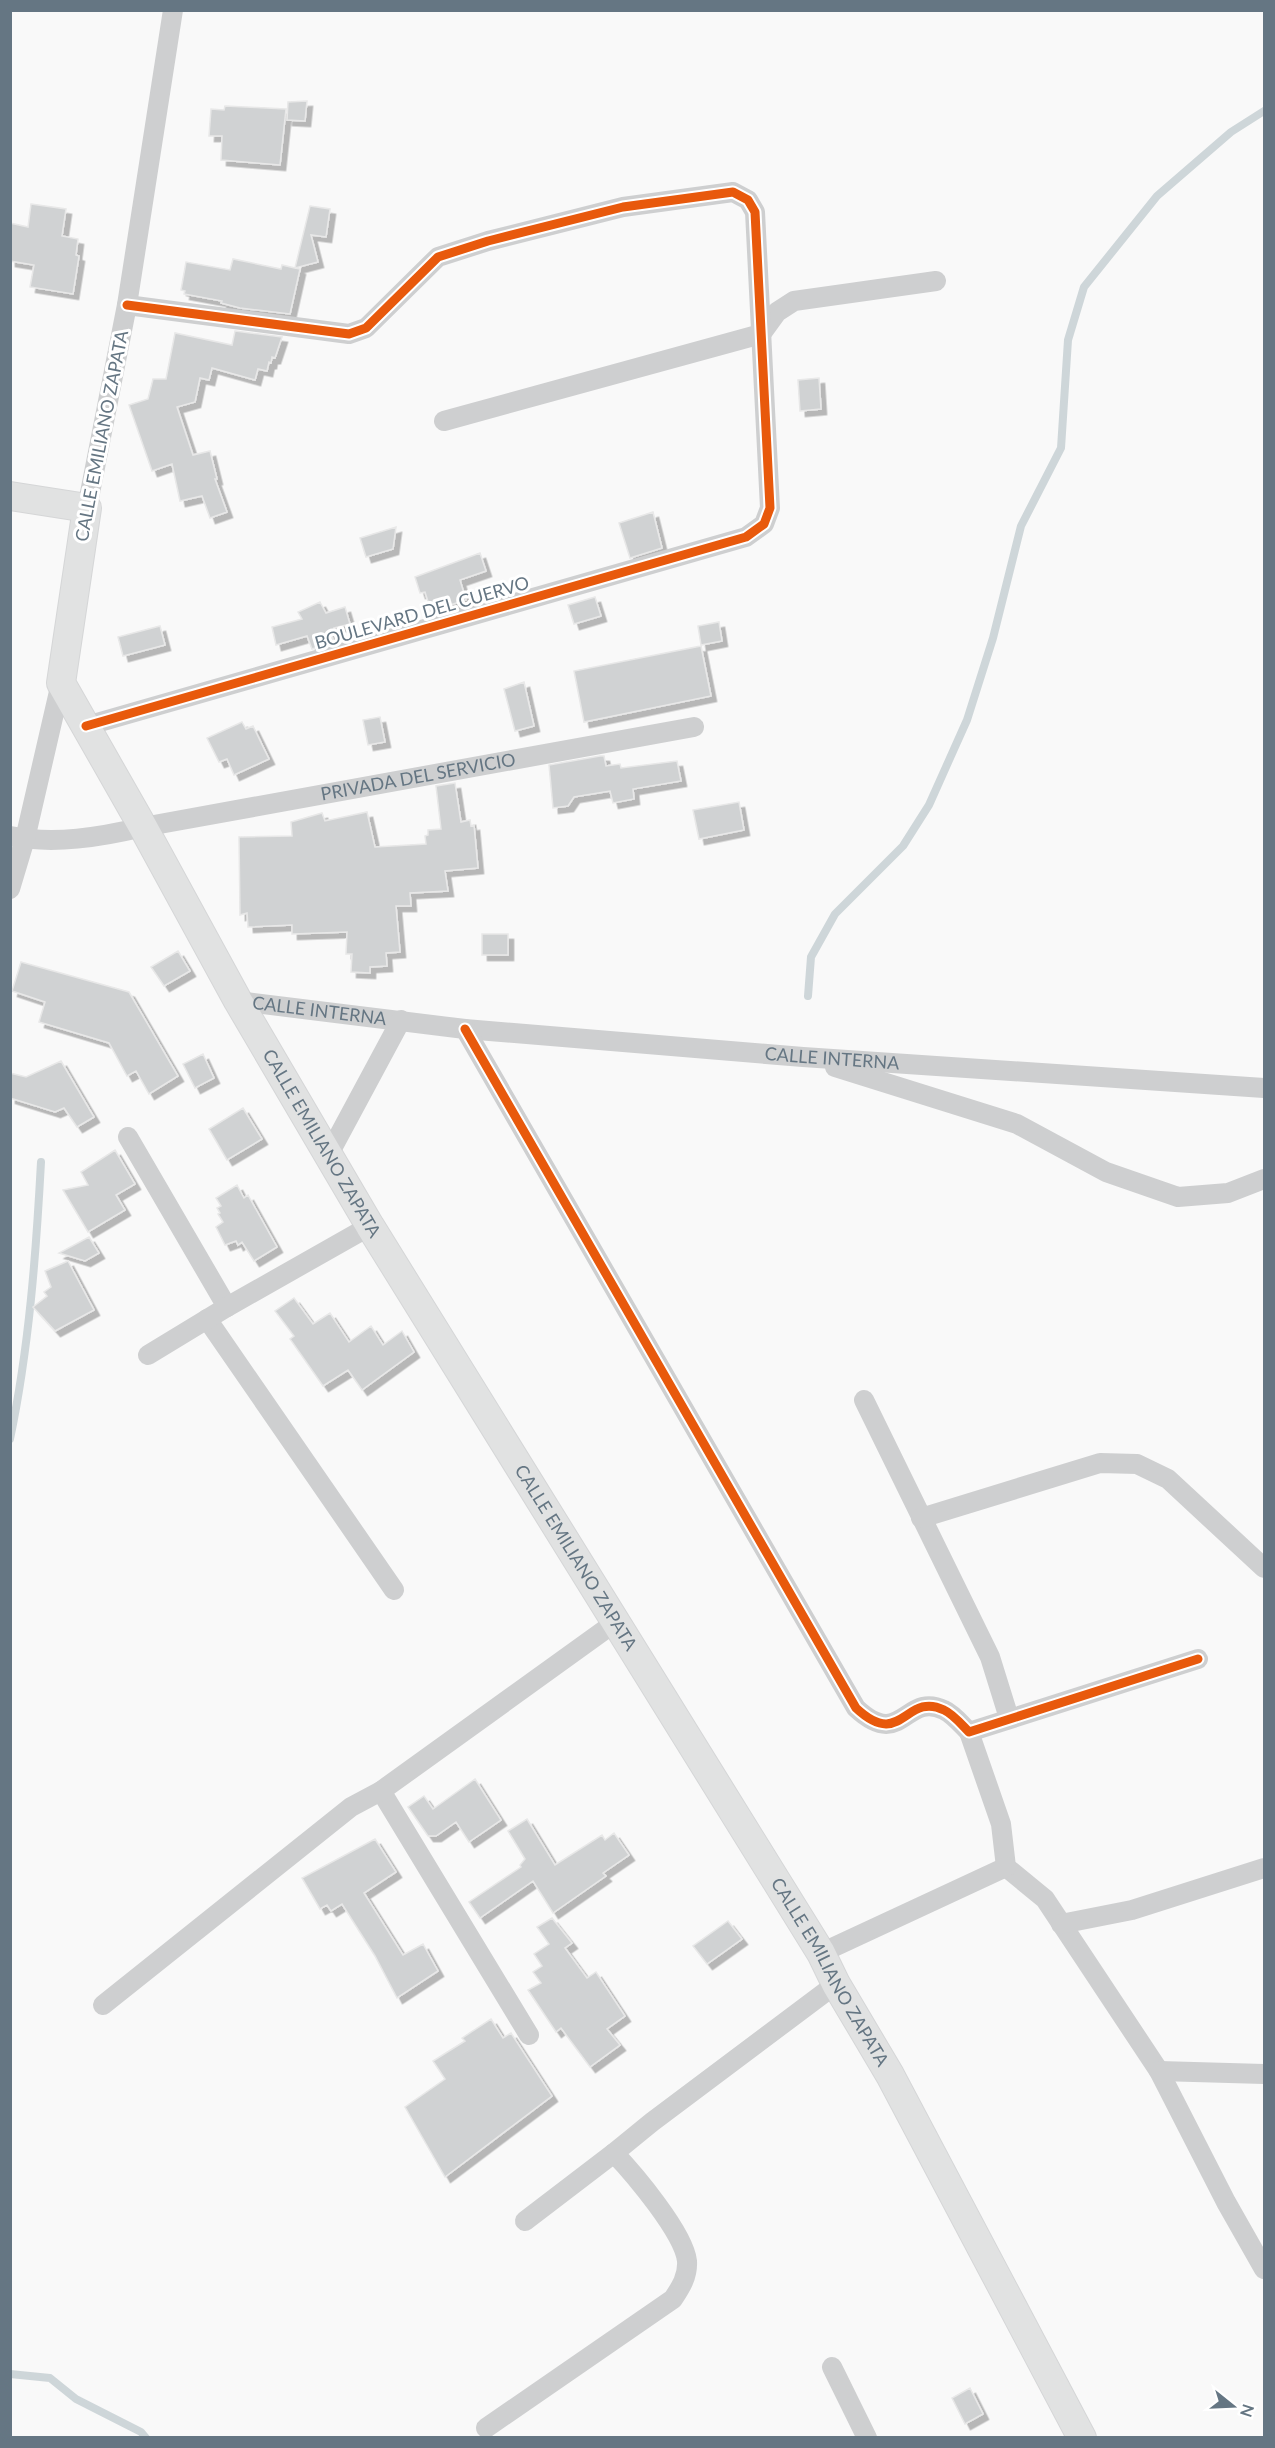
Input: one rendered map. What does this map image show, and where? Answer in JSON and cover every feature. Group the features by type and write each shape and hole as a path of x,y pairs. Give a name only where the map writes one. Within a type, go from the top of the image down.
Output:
{"main road":[{"path":"10,496 87,508"},
{"name":"CALLE EMILIANO ZAPATA","path":"87,508 61,683 238,1000 370,1226 821,1953 836,1984 890,2074 1082,2438"}],"street":[{"name":"CALLE EMILIANO ZAPATA","path":"87,508 127,305 173,10"},
{"path":"127,305 349,334 366,328 438,256 623,207 733,192 748,200 755,213 761,334"},
{"path":"444,421 761,334 777,312 794,301 936,281"},
{"name":"BOULEVARD DEL CUERVO","path":"86,726 746,537 764,524 770,508 761,334"},
{"name":"CALLE EMILIANO ZAPATA","path":"10,889 18,838 61,683"},
{"name":"PRIVADA DEL SERVICIO","path":"18,838 99,837 143,827 694,727"},
{"name":"CALLE INTERNA","path":"238,1000 465,1029 803,1057 1264,1088"},
{"name":"CALLE INTERNA","path":"328,1154 401,1020"},
{"path":"465,1029 856,1708 867,1718 880,1725 896,1724 917,1708 928,1707 944,1710 969,1732 1001,1824 1006,1867 1045,1899 1159,2071 1226,2202 1264,2269"},
{"path":"803,1057 1017,1124 1106,1172 1178,1197 1228,1193 1264,1179"},
{"path":"128,1137 227,1307"},
{"path":"148,1355 227,1307 370,1226"},
{"path":"207,1319 394,1590"},
{"path":"864,1400 990,1657 1009,1718"},
{"path":"921,1518 1100,1463 1137,1464 1168,1479 1264,1568"},
{"path":"102,2005 351,1807 381,1791 617,1621"},
{"path":"969,1732 1198,1659"},
{"path":"381,1791 529,2035"},
{"path":"821,1953 1006,1867"},
{"path":"1061,1924 1132,1910 1264,1868"},
{"path":"525,2221 836,1984"},
{"path":"1159,2071 1264,2074"},
{"path":"486,2428 673,2299 684,2282 687,2261 683,2245 636,2176 614,2153"},
{"path":"832,2367 867,2438"}],"building":[{"path":"307,101 305,121 287,120 288,102"},
{"path":"225,106 286,109 280,165 221,160 222,136 209,136 211,109 224,110"},
{"path":"31,204 66,209 62,236 78,239 76,255 79,256 73,294 30,287 34,265 10,261 10,223 28,227"},
{"path":"310,206 330,209 326,237 311,235 318,262 295,268"},
{"path":"233,259 281,269 282,265 300,269 290,314 240,308 221,303 222,301 184,294 185,291 181,290 186,262 230,270"},
{"path":"235,331 282,337 275,358 272,357 267,371 258,369 255,380 212,368 209,380 200,378 195,402 177,407 193,455 210,451 217,479 215,479 227,512 210,518 202,496 180,501 172,464 152,471 129,405 148,399 153,379 166,379 175,333 232,345"},
{"path":"819,378 821,409 800,411 798,380"},
{"path":"653,512 662,548 630,558 619,523"},
{"path":"396,527 393,549 366,557 360,538"},
{"path":"480,553 486,571 460,580 466,600 431,611 425,592 420,593 415,577"},
{"path":"595,597 601,616 574,624 568,605"},
{"path":"320,602 326,613 345,607 350,624 334,628 336,632 331,634 334,642 312,649 307,636 276,645 272,627 302,619 298,612"},
{"path":"719,622 722,641 701,645 698,626"},
{"path":"160,626 165,645 123,656 118,637"},
{"path":"701,646 711,696 584,722 574,671"},
{"path":"524,682 534,726 515,731 504,689"},
{"path":"380,717 385,742 368,745 363,720"},
{"path":"242,722 246,729 253,726 269,759 234,775 227,759 219,762 207,738"},
{"path":"604,756 606,766 620,764 621,768 677,761 681,781 633,789 634,799 613,803 610,791 574,797 568,806 553,808 549,765"},
{"path":"455,783 461,822 470,820 471,826 474,825 478,868 445,871 448,891 410,893 411,906 396,906 400,952 386,953 387,966 370,967 370,973 351,972 352,954 346,954 347,932 292,934 292,925 248,927 247,913 240,915 239,837 292,836 291,822 322,813 325,821 367,812 375,847 426,844 425,836 428,835 428,830 441,829 436,786"},
{"path":"739,802 744,830 699,839 693,810"},
{"path":"482,934 508,934 508,955 482,955"},
{"path":"178,951 190,971 164,986 151,967"},
{"path":"21,962 129,992 178,1076 149,1094 136,1071 127,1076 109,1043 39,1022 45,1002 12,991"},
{"path":"203,1054 214,1078 195,1088 183,1064"},
{"path":"61,1061 94,1117 77,1127 64,1108 55,1112 10,1098 10,1073 26,1077"},
{"path":"243,1108 262,1139 227,1160 209,1129"},
{"path":"115,1150 135,1184 116,1195 125,1210 88,1232 63,1190 88,1185 81,1172"},
{"path":"237,1185 244,1198 248,1195 277,1247 254,1261 242,1242 238,1245 236,1241 225,1245 216,1227 223,1222 217,1208 221,1206 216,1198"},
{"path":"89,1237 99,1253 85,1261 59,1253"},
{"path":"68,1261 94,1310 55,1331 33,1307 47,1296 44,1292 51,1287 45,1271"},
{"path":"294,1298 313,1324 330,1313 349,1342 371,1326 383,1345 402,1331 414,1352 362,1390 348,1370 323,1386 290,1339 294,1336 275,1311"},
{"path":"475,1779 501,1820 469,1842 456,1822 436,1836 428,1836 408,1807 424,1796 433,1809"},
{"path":"527,1819 555,1865 602,1835 605,1840 614,1833 629,1855 603,1873 606,1876 553,1913 533,1881 480,1918 469,1902 521,1867 525,1859 508,1831"},
{"path":"375,1839 396,1872 364,1893 403,1955 423,1944 438,1971 397,1998 375,1956 342,1904 331,1911 327,1905 320,1909 302,1878"},
{"path":"552,1918 572,1943 565,1948 587,1978 596,1972 625,2016 607,2029 620,2045 590,2067 561,2028 556,2032 528,1990 541,1983 533,1972 542,1966 534,1954 549,1944 537,1927"},
{"path":"728,1921 742,1939 707,1964 693,1946"},
{"path":"491,2019 503,2038 511,2033 552,2096 445,2177 405,2107 445,2079 433,2061 465,2041 462,2038"},
{"path":"970,2388 983,2414 965,2424 952,2398"}],"waterway":[{"path":"808,996 811,957 835,914 903,846 929,805 967,720 993,638 1021,526 1061,448 1068,340 1084,287 1157,196 1231,132 1264,111"},
{"path":"10,1439 17,1405 31,1301 41,1162"},
{"path":"10,2374 50,2378 76,2399 141,2432 146,2438"}],"cycle path":[{"path":"86,726 746,537 764,524 770,508 755,212 748,200 733,192 623,207 488,241 438,257 366,328 349,334 127,305"},
{"path":"465,1029 856,1708 871,1720 884,1724 894,1723 920,1708 931,1706 947,1712 969,1732 1198,1659"}]}
